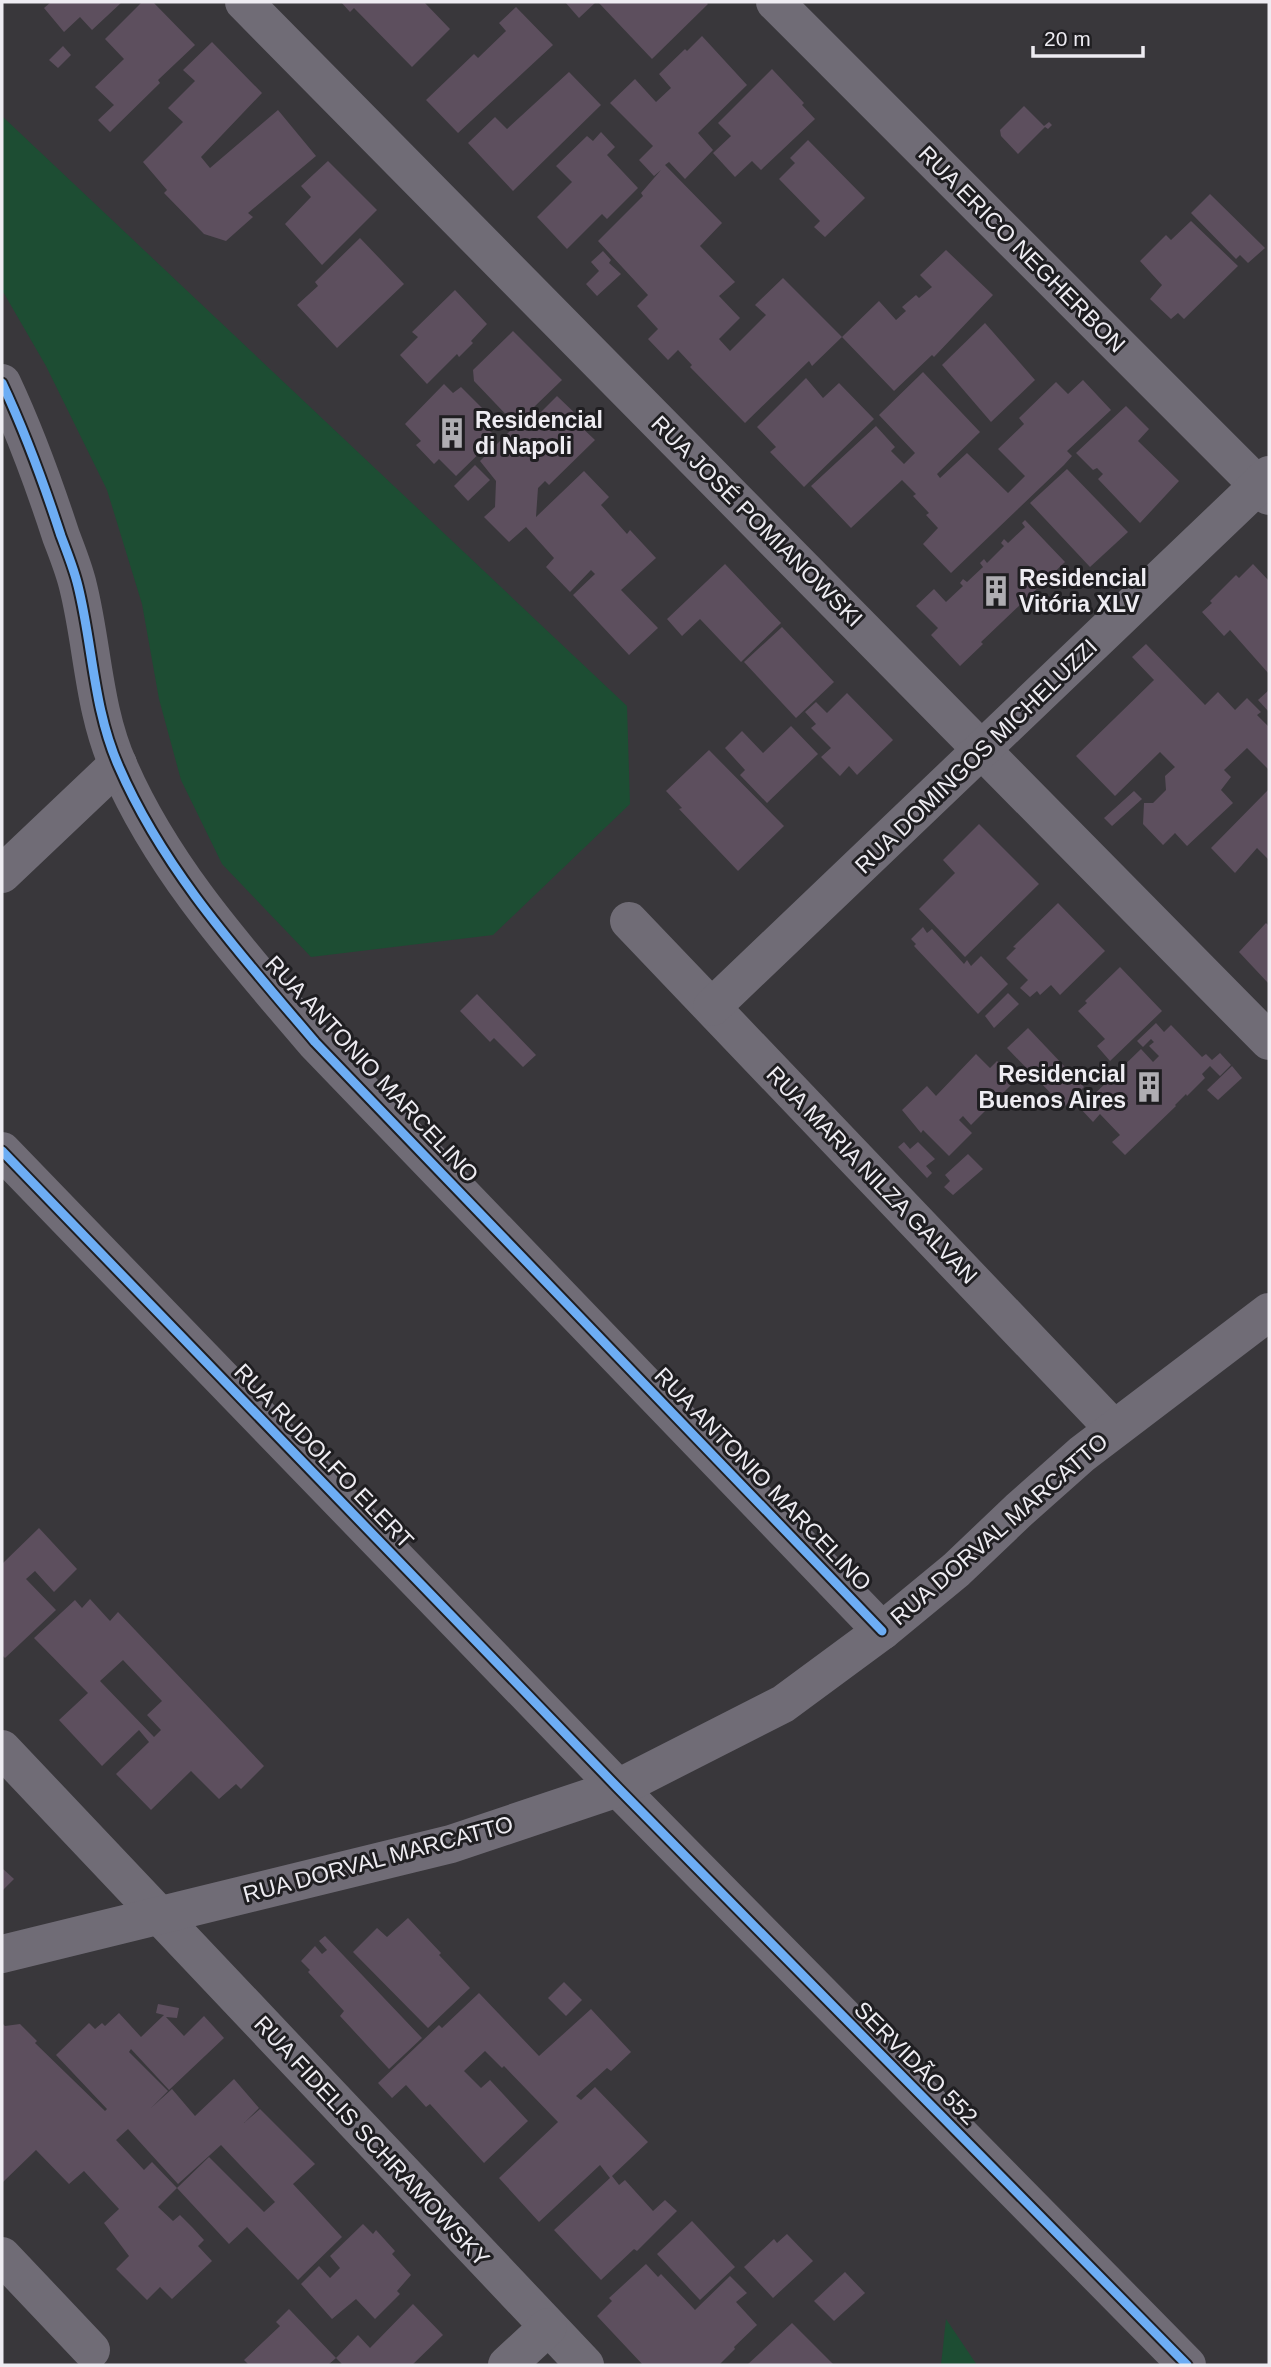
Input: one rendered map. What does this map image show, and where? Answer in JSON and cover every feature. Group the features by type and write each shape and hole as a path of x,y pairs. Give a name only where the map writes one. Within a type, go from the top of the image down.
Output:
{"street":[{"name":"RUA JOSÉ POMIANOWSKI","path":"244,2 1269,1041"},
{"name":"RUA ERICO NEGHERBON","path":"775,2 1266,485"},
{"name":"RUA ANTONIO MARCELINO","path":"2,386 48,497 78,586 96,697 118,764 144,819 176,871 250,966 315,1042 882,1631"},
{"name":"RUA DOMINGOS MICHELUZZI","path":"712,1007 1266,485"},
{"path":"2,874 118,764"},
{"name":"RUA MARIA NILZA GALVAN","path":"629,921 1114,1429"},
{"name":"RUA RUDOLFO ELERT","path":"2,1151 618,1788"},
{"name":"RUA DORVAL MARCATTO","path":"2,1954 451,1844 618,1788 783,1704 882,1631 956,1570 1019,1510 1114,1429 1269,1312"},
{"name":"RUA FIDELIS SCHRAMOWSKY","path":"2,1749 585,2365"},
{"name":"SERVIDÃO 552","path":"618,1788 1186,2365"},
{"path":"2,2256 91,2350"},
{"path":"507,2365 548,2327"}],"green space":[{"path":"2,116 627,706 630,804 493,935 311,957 222,864 181,780 159,699 142,604 107,490 46,366 2,290"},
{"path":"946,2319 977,2365 941,2365"}],"building":[{"path":"51,2 122,2 92,30 80,17 64,32 44,8"},
{"path":"142,2 153,2 195,45 110,132 98,120 114,105 95,87 124,59 105,39"},
{"path":"341,2 424,2 450,29 412,67 354,8 350,12"},
{"path":"565,2 596,2 579,18"},
{"path":"598,2 706,2 708,4 652,59"},
{"path":"516,7 553,45 458,133 426,100 474,54 478,58 506,31 499,23"},
{"path":"702,36 747,85 698,133 713,150 685,179 669,162 665,165 722,223 700,246 735,282 719,296 740,318 719,339 730,351 766,315 755,305 783,278 842,337 812,366 809,361 745,423 690,367 692,365 678,350 668,360 648,339 658,329 637,306 648,295 598,241 643,196 641,193 661,170 654,176 639,160 653,146 610,103 635,79 656,102 671,88 659,74"},
{"path":"212,42 262,93 201,157 210,168 278,110 316,156 248,213 253,217 226,241 204,234 164,193 167,190 143,162 183,122 168,108 195,81 183,70"},
{"path":"63,46 71,55 58,68 49,60"},
{"path":"772,69 815,119 761,170 752,161 735,177 713,153 731,136 718,123"},
{"path":"569,72 601,105 513,191 468,143 495,117 507,129"},
{"path":"1024,106 1044,126 1049,122 1052,125 1048,129 1045,127 1018,154 1001,136 1000,130"},
{"path":"601,132 615,147 607,155 638,188 607,219 602,214 567,249 537,217 572,182 556,166 587,136 593,141"},
{"path":"808,140 865,198 825,237 814,227 820,221 779,179 795,163 790,158"},
{"path":"328,161 377,210 322,265 285,224 311,197 301,186"},
{"path":"1210,194 1265,248 1248,263 1240,255 1236,259 1191,213"},
{"path":"1191,221 1238,266 1184,319 1178,313 1171,319 1150,299 1162,285 1140,261 1166,235 1171,240"},
{"path":"360,238 404,284 337,348 297,305 318,286 315,282"},
{"path":"946,250 993,295 934,357 932,355 894,391 842,337 879,301 896,320 906,311 902,307 916,295 919,298 932,287 920,275"},
{"path":"603,251 611,260 609,263 621,274 597,296 586,284 599,271 591,262"},
{"path":"455,290 487,324 459,357 457,354 427,384 400,355 418,337 412,332"},
{"path":"985,323 1035,380 991,422 942,365"},
{"path":"513,331 562,380 534,407 540,413 557,396 581,419 577,423 595,440 549,485 545,481 538,488 536,517 584,471 609,497 601,505 627,534 630,530 656,558 621,590 658,628 629,655 573,595 595,574 591,570 570,592 546,567 554,558 526,527 509,542 484,517 495,507 496,481 480,461 516,425 474,381 473,370"},
{"path":"923,372 980,432 937,474 940,478 967,453 1008,493 1025,476 998,449 1024,424 1019,418 1056,382 1068,394 1083,380 1111,410 1067,451 1072,456 1064,465 951,573 923,544 938,528 926,515 929,513 913,496 916,494 902,480 851,528 811,486 876,426 895,447 891,451 904,464 915,453 879,415"},
{"path":"806,378 823,398 839,383 874,419 804,487 770,452 776,447 757,427"},
{"name":"Residencial di Napoli","path":"444,384 453,393 461,387 494,420 487,428 496,437 456,476 439,459 434,464 416,445 421,441 405,424"},
{"path":"1126,406 1149,429 1138,441 1179,481 1140,523 1098,479 1103,474 1097,468 1093,470 1076,453"},
{"path":"475,465 490,480 468,501 454,486"},
{"path":"1067,469 1128,532 1090,567 1030,503"},
{"name":"Residencial Vitória XLV","path":"1025,520 1065,562 981,642 983,644 960,666 931,635 938,628 916,606 934,589 946,602 963,586 960,583 963,579 967,582 983,567 980,563 984,559 987,563 1004,546 1001,543 1004,539 1008,543 1025,527 1022,523"},
{"path":"725,564 781,623 741,662 700,619 682,636 667,619"},
{"path":"1253,564 1269,581 1269,674 1230,630 1224,636 1202,612 1236,575 1239,578"},
{"path":"782,627 834,682 796,718 744,662"},
{"path":"1146,644 1205,705 1218,692 1235,710 1247,698 1261,712 1257,715 1269,727 1269,770 1247,748 1224,770 1231,777 1221,790 1233,803 1187,846 1175,833 1163,845 1143,824 1144,803 1153,803 1166,790 1165,776 1175,767 1160,752 1115,796 1076,756 1154,680 1132,657"},
{"path":"1269,690 1269,712 1258,700"},
{"path":"847,693 893,740 857,775 849,766 840,776 821,757 831,748 811,728 816,724 805,712 816,702 827,713"},
{"path":"791,726 818,754 767,803 740,775 745,770 725,748 742,731 763,753"},
{"path":"709,750 784,826 738,871 679,809 682,808 666,791"},
{"path":"1269,789 1269,860 1257,848 1235,873 1211,848"},
{"path":"1134,791 1142,799 1112,826 1104,818"},
{"path":"979,824 1039,884 965,957 919,909 955,873 943,860"},
{"path":"1058,903 1105,951 1060,995 1051,985 1040,995 1037,991 1030,997 1020,988 1028,980 1006,958 1016,948 1013,947"},
{"path":"1266,923 1269,926 1269,984 1239,952"},
{"path":"923,927 927,933 932,929 964,964 967,960 971,966 981,956 1008,984 978,1014 914,946 916,944 911,939"},
{"path":"1120,967 1162,1011 1110,1061 1097,1046 1105,1039 1078,1011"},
{"path":"1008,993 1019,1004 994,1028 985,1016"},
{"path":"477,994 536,1055 523,1067 494,1038 490,1042 460,1011"},
{"name":"Residencial Buenos Aires","path":"1156,1023 1164,1032 1171,1025 1202,1057 1206,1054 1212,1060 1220,1053 1231,1065 1220,1076 1210,1066 1202,1074 1205,1078 1125,1155 1112,1142 1120,1135 1100,1114 1093,1122 1080,1108 1141,1049 1153,1062 1159,1056 1149,1046 1154,1042 1151,1039 1143,1047 1137,1041"},
{"path":"1028,1028 1084,1087 1064,1107 1007,1048"},
{"path":"976,1054 990,1068 997,1061 1016,1080 971,1125 963,1116 959,1120 972,1133 949,1156 923,1130 921,1133 902,1110 927,1086 936,1096"},
{"path":"1232,1066 1242,1078 1218,1100 1207,1090"},
{"path":"904,1142 910,1149 918,1142 935,1159 926,1166 932,1173 927,1178 898,1147"},
{"path":"968,1154 983,1169 953,1195 944,1187 950,1181 945,1175"},
{"path":"39,1528 77,1569 54,1592 35,1571 26,1579 56,1610 5,1658 2,1655 2,1564"},
{"path":"90,1599 110,1621 118,1612 264,1766 241,1789 236,1784 219,1799 191,1771 151,1810 116,1774 149,1742 139,1730 102,1766 59,1720 88,1693 34,1638 75,1600 82,1608","holes":["123,1660 162,1701 147,1715 161,1730 154,1737 100,1681"]},
{"path":"2,1868 14,1879 2,1891"},
{"path":"408,1918 470,1988 428,2028 353,1952 377,1928 387,1937"},
{"path":"325,1936 422,2038 389,2069 340,2016 344,2011 301,1961 315,1946 322,1954 327,1950 319,1941"},
{"path":"564,1982 582,2000 566,2016 548,1998"},
{"path":"479,1993 539,2056 591,2009 631,2052 611,2071 607,2068 576,2096 581,2100 595,2087 648,2142 612,2176 619,2185 625,2180 653,2211 665,2200 677,2211 637,2251 634,2249 601,2280 554,2230 610,2178 600,2165 539,2222 499,2178 558,2122 504,2066 502,2068 485,2051 464,2071 481,2088 490,2080 528,2121 484,2163 430,2104 426,2107 406,2085 392,2098 378,2083 439,2025 442,2028"},
{"path":"158,2004 179,2008 177,2018 166,2017 184,2036 204,2016 224,2038 169,2090 131,2049 129,2052 168,2091 151,2108 172,2089 195,2116 234,2079 259,2108 244,2123 260,2109 315,2164 293,2184 342,2237 298,2280 247,2227 229,2244 177,2188 158,2207 173,2221 180,2215 204,2240 198,2246 212,2261 172,2299 160,2287 147,2300 116,2269 129,2256 104,2223 119,2209 84,2171 69,2184 36,2150 2,2183 2,2023 5,2026 20,2024 37,2041 35,2043 105,2111 107,2109 56,2055 89,2023 95,2029 102,2023 105,2026 119,2013 141,2037 164,2015 156,2013","holes":["128,2129 178,2184 221,2145 275,2202 264,2212 209,2157 177,2188 152,2162 144,2170 116,2140"]},
{"path":"692,2221 735,2267 700,2300 657,2254"},
{"path":"363,2224 373,2234 376,2230 395,2251 392,2254 411,2275 397,2291 400,2294 375,2319 356,2299 332,2319 301,2284 319,2266 330,2278 340,2268 330,2256"},
{"path":"787,2234 813,2261 773,2298 744,2267 774,2239 777,2243"},
{"path":"646,2264 658,2277 661,2274 695,2310 730,2276 747,2293 736,2302 757,2325 719,2365 643,2365 597,2316 612,2301 609,2298"},
{"path":"845,2272 865,2293 834,2321 814,2301"},
{"path":"413,2304 443,2335 412,2365 343,2365 336,2358 358,2335 370,2348"},
{"path":"289,2309 336,2358 328,2365 249,2365 244,2360 280,2326 276,2322"},
{"path":"792,2323 834,2365 747,2365"}],"cycle path":[{"path":"2,383 34,458 74,573 110,745 137,805 182,877 233,945 315,1042 882,1631"},
{"path":"2,1151 618,1788 1187,2365"}],"place":[{"name":"Residencial di Napoli","path":"452,433"},
{"name":"Residencial Vitória XLV","path":"996,591"},
{"name":"Residencial Buenos Aires","path":"1149,1087"}]}
